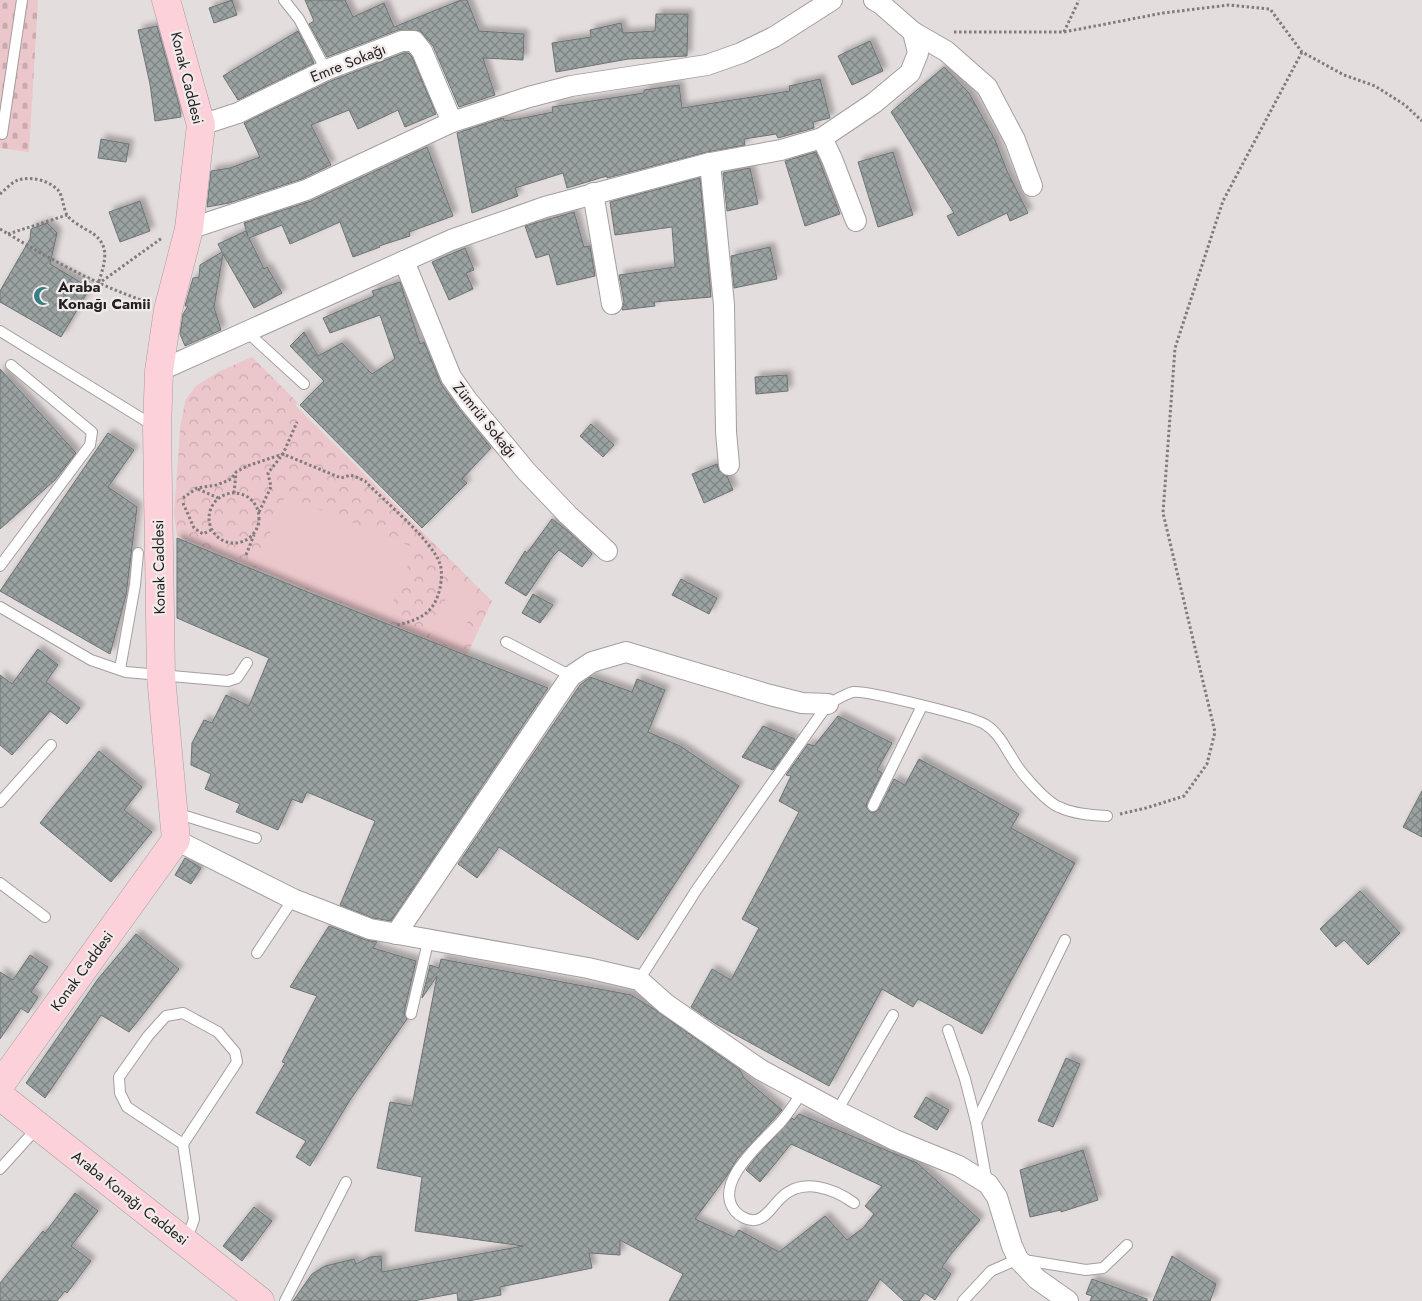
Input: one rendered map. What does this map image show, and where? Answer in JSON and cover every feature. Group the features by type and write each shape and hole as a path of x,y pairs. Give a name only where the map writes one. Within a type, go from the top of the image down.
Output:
{"street":[{"name":"Konak Caddesi","path":"0,1085 176,840 160,676 157,428 159,371 168,310 188,229 201,125 166,0"},
{"path":"188,229 306,190 452,122 529,97 571,86 707,65 741,53 774,37 832,0"},
{"path":"874,0 913,32 946,51 987,87 1015,140 1032,186"},
{"path":"159,371 451,240 546,206 710,163 781,150 822,138 874,103 910,73 918,53 913,32"},
{"name":"Emre Sokağı","path":"201,125 238,113 326,70 402,41 414,41 422,51 452,122"},
{"path":"822,138 856,221"},
{"path":"710,163 724,305 726,432 729,465"},
{"path":"593,193 612,304"},
{"name":"Zümrüt Sokağı","path":"404,261 451,377 468,401 526,471 568,515 607,551"},
{"path":"396,934 571,676 592,662 626,652 770,695 802,703 828,704"},
{"path":"176,840 293,899 370,929 429,938 588,968 639,980 666,1004 761,1070 895,1140 959,1166 988,1184 997,1197 1012,1246 1018,1258 1037,1279 1068,1301"},
{"name":"Araba Konağı Caddesi","path":"0,1096 260,1301"}],"lane":[{"path":"0,133 2,134 22,0"},
{"path":"284,0 299,19 326,70"},
{"path":"0,331 157,428"},
{"path":"247,332 304,384"},
{"path":"0,566 90,445 92,432 10,365"},
{"path":"120,670 135,585 138,553"},
{"path":"0,607 91,660 120,670 160,676 228,681 237,678 247,663"},
{"path":"506,642 571,676"},
{"path":"639,980 697,890 828,704 853,692 874,695 972,718 986,724 999,738 1023,776 1057,807 1081,814 1107,816"},
{"path":"873,806 922,706"},
{"path":"0,802 51,745"},
{"path":"173,812 256,838"},
{"path":"0,883 45,917"},
{"path":"256,953 293,899"},
{"path":"410,1014 429,938"},
{"path":"976,1122 1066,940"},
{"path":"183,1144 127,1107 120,1093 119,1077 148,1036 166,1016 183,1013 218,1032 235,1052 237,1062 183,1144 194,1219 186,1243"},
{"path":"837,1111 893,1015"},
{"path":"948,1030 965,1079 976,1122 988,1184"},
{"path":"802,1092 781,1122 742,1162 728,1191 729,1201 735,1212 745,1219 755,1220 764,1216 792,1189 807,1187 826,1188 844,1195 854,1203"},
{"path":"0,1169 38,1126"},
{"path":"284,1301 346,1182"},
{"path":"963,1301 991,1271 1018,1258 1086,1270 1103,1268 1127,1245"}],"path":[{"path":"1064,32 1079,0"},
{"path":"949,32 1064,32 1163,13 1229,5 1270,9 1302,52 1344,75 1375,86 1405,105 1422,120"},
{"path":"1107,816 1146,808 1184,796 1207,764 1215,732 1163,513 1175,348 1223,201 1302,52"},
{"path":"0,194 17,180 28,179 42,180 58,190 67,215 74,222 94,233 103,243 104,264 98,284"},
{"path":"8,234 67,215"},
{"path":"0,229 34,250 98,284 146,302 171,300"},
{"path":"98,284 166,235 188,229"},
{"path":"259,513 271,487 268,473 283,454 297,422"},
{"path":"211,530 203,534 194,528 181,499 197,488 217,486 231,479 236,472 247,466 283,454 340,478 351,475 365,482 430,545 440,565 440,590 433,608 410,622 396,625"},
{"path":"234,492 236,472"},
{"path":"197,488 218,498"},
{"path":"246,555 256,530 259,522 259,513 256,505 250,498 234,492 218,498 212,505 209,513 211,530 222,540 230,543 245,541 256,530"}],"green space":[{"path":"0,0 38,0 29,152 0,148"},
{"path":"252,357 297,402 296,406 492,601 467,655 177,536 174,514 180,429 185,401 196,386 220,371"},
{"path":"285,496 415,548 386,619 256,567"},
{"path":"452,585 479,596 456,648 429,636"}],"building":[{"path":"232,0 237,15 214,23 209,8"},
{"path":"305,0 345,0 353,17 384,3 394,27 461,0 467,0 479,31 524,34 523,60 483,58 495,95 459,107 433,46 420,31 398,30 327,57 309,24 314,21"},
{"path":"656,14 688,14 687,56 628,59 556,72 552,43 591,37 590,30 621,23 623,33 655,31"},
{"path":"157,26 181,117 155,121 150,84 138,30"},
{"path":"298,31 314,63 238,100 223,76"},
{"path":"870,41 883,71 852,85 838,56"},
{"path":"408,53 412,57 436,114 405,127 398,110 358,129 349,110 311,125 331,165 302,179 229,203 207,207 211,171 230,168 260,157 244,123 331,81"},
{"path":"944,67 969,93 995,140 1007,171 1028,213 1010,221 1007,213 958,236 947,216 954,213 891,112"},
{"path":"820,79 830,118 813,122 814,128 778,138 776,134 744,139 745,145 707,152 607,178 607,176 567,188 563,173 515,188 518,196 472,213 457,133 503,118 504,121 518,119 553,112 552,107 644,93 644,90 679,85 682,108 790,91 789,86"},
{"path":"101,139 129,144 126,162 98,158"},
{"path":"427,147 453,216 409,232 410,236 353,257 340,222 290,244 282,225 249,238 264,269 267,267 282,293 254,308 223,254 214,307 221,330 185,346 180,334 183,314 188,306 185,306 193,278 199,277 200,265 222,252 218,244 246,231 248,236 244,223 311,201"},
{"path":"816,152 840,214 805,226 785,161"},
{"path":"893,152 913,215 878,227 858,162"},
{"path":"750,168 758,204 727,211 723,173"},
{"path":"700,178 711,297 654,302 655,306 622,310 624,302 619,275 675,267 672,227 615,235 610,202"},
{"path":"140,201 150,231 120,242 109,212"},
{"path":"574,212 584,247 590,246 595,276 557,285 549,254 536,258 525,226"},
{"name":"Araba Konağı Camii","path":"47,223 57,233 50,264 90,288 61,337 0,302 0,291 30,239 31,229"},
{"path":"770,247 777,279 734,288 731,256"},
{"path":"465,248 474,270 466,273 473,289 449,300 432,262"},
{"path":"400,282 420,344 424,342 441,384 491,448 462,479 467,483 422,528 300,405 324,381 290,346 304,332 318,356 342,343 372,374 395,359 380,315 330,333 323,318 374,296 372,291"},
{"path":"0,369 76,453 55,480 0,529"},
{"path":"787,375 788,391 756,394 755,377"},
{"path":"591,424 614,445 603,457 580,436"},
{"path":"108,433 134,450 108,487 137,507 126,595 110,654 0,591"},
{"path":"717,464 719,471 727,476 733,490 704,503 692,474"},
{"path":"552,519 592,554 582,567 559,550 526,596 505,583 525,551 527,553"},
{"path":"177,538 548,688 391,921 373,918 340,905 375,821 307,792 302,803 292,799 278,830 236,812 240,804 205,789 211,774 191,765 192,743 204,720 212,723 226,695 249,706 269,658 177,618"},
{"path":"681,579 717,598 709,614 672,595"},
{"path":"533,594 553,605 540,623 522,613"},
{"path":"38,649 58,665 46,682 80,708 67,724 50,711 12,755 0,745 0,675 12,684"},
{"path":"590,677 632,692 637,679 665,690 648,732 680,746 739,786 638,940 499,847 477,878 458,864 580,685"},
{"path":"838,716 892,743 877,770 882,773 867,803 866,807 870,812 874,813 879,809 894,779 905,785 919,759 1019,814 1011,828 1075,863 982,1034 918,999 913,1007 882,989 829,1086 716,1024 691,1007 712,969 731,980 759,928 742,919 799,812 779,801 791,776 786,775 808,744 814,746"},
{"path":"763,726 795,739 773,770 742,757"},
{"path":"99,751 142,787 124,810 152,832 111,882 40,823"},
{"path":"1422,791 1422,837 1403,827"},
{"path":"185,858 201,868 191,884 175,875"},
{"path":"1360,891 1400,933 1368,965 1344,940 1336,947 1320,929"},
{"path":"329,926 366,940 377,942 373,948 416,961 404,1012 407,1019 350,1100 310,1166 296,1157 306,1141 256,1113 285,1063 282,1062 317,996 290,987"},
{"path":"136,934 179,969 129,1032 101,1015 45,1098 26,1083 98,979"},
{"path":"30,955 48,967 31,992 38,997 28,1013 21,1008 0,1039 0,972 13,980"},
{"path":"441,959 631,995 654,1009 740,1070 744,1078 782,1110 737,1159 695,1219 734,1237 739,1230 779,1252 825,1216 847,1240 863,1228 874,1214 865,1206 882,1186 791,1144 760,1182 746,1170 792,1118 794,1120 799,1114 917,1163 980,1220 942,1267 951,1274 935,1300 925,1293 919,1301 904,1301 880,1279 867,1301 669,1301 683,1274 620,1240 620,1255 589,1253 592,1268 500,1287 501,1295 468,1301 458,1301 457,1293 413,1301 293,1301 312,1274 325,1266 354,1259 356,1264 370,1257 381,1256 382,1272 523,1246 415,1231 422,1177 377,1168 390,1102 412,1106 437,976 422,998 430,965 439,968"},
{"path":"1066,1058 1080,1064 1053,1127 1038,1121"},
{"path":"926,1097 949,1110 937,1130 914,1117"},
{"path":"1083,1150 1098,1200 1061,1212 1061,1210 1030,1217 1020,1170"},
{"path":"75,1193 98,1211 71,1246 91,1261 67,1293 65,1291 57,1301 0,1301 0,1283 43,1231 45,1233"},
{"path":"254,1207 272,1221 242,1261 223,1246"},
{"path":"1172,1256 1216,1284 1210,1301 1153,1301"},
{"path":"1092,1279 1147,1299 1147,1301 1090,1301 1092,1296 1086,1294"}],"place":[{"name":"Araba Konağı Camii","path":"43,296"}]}
